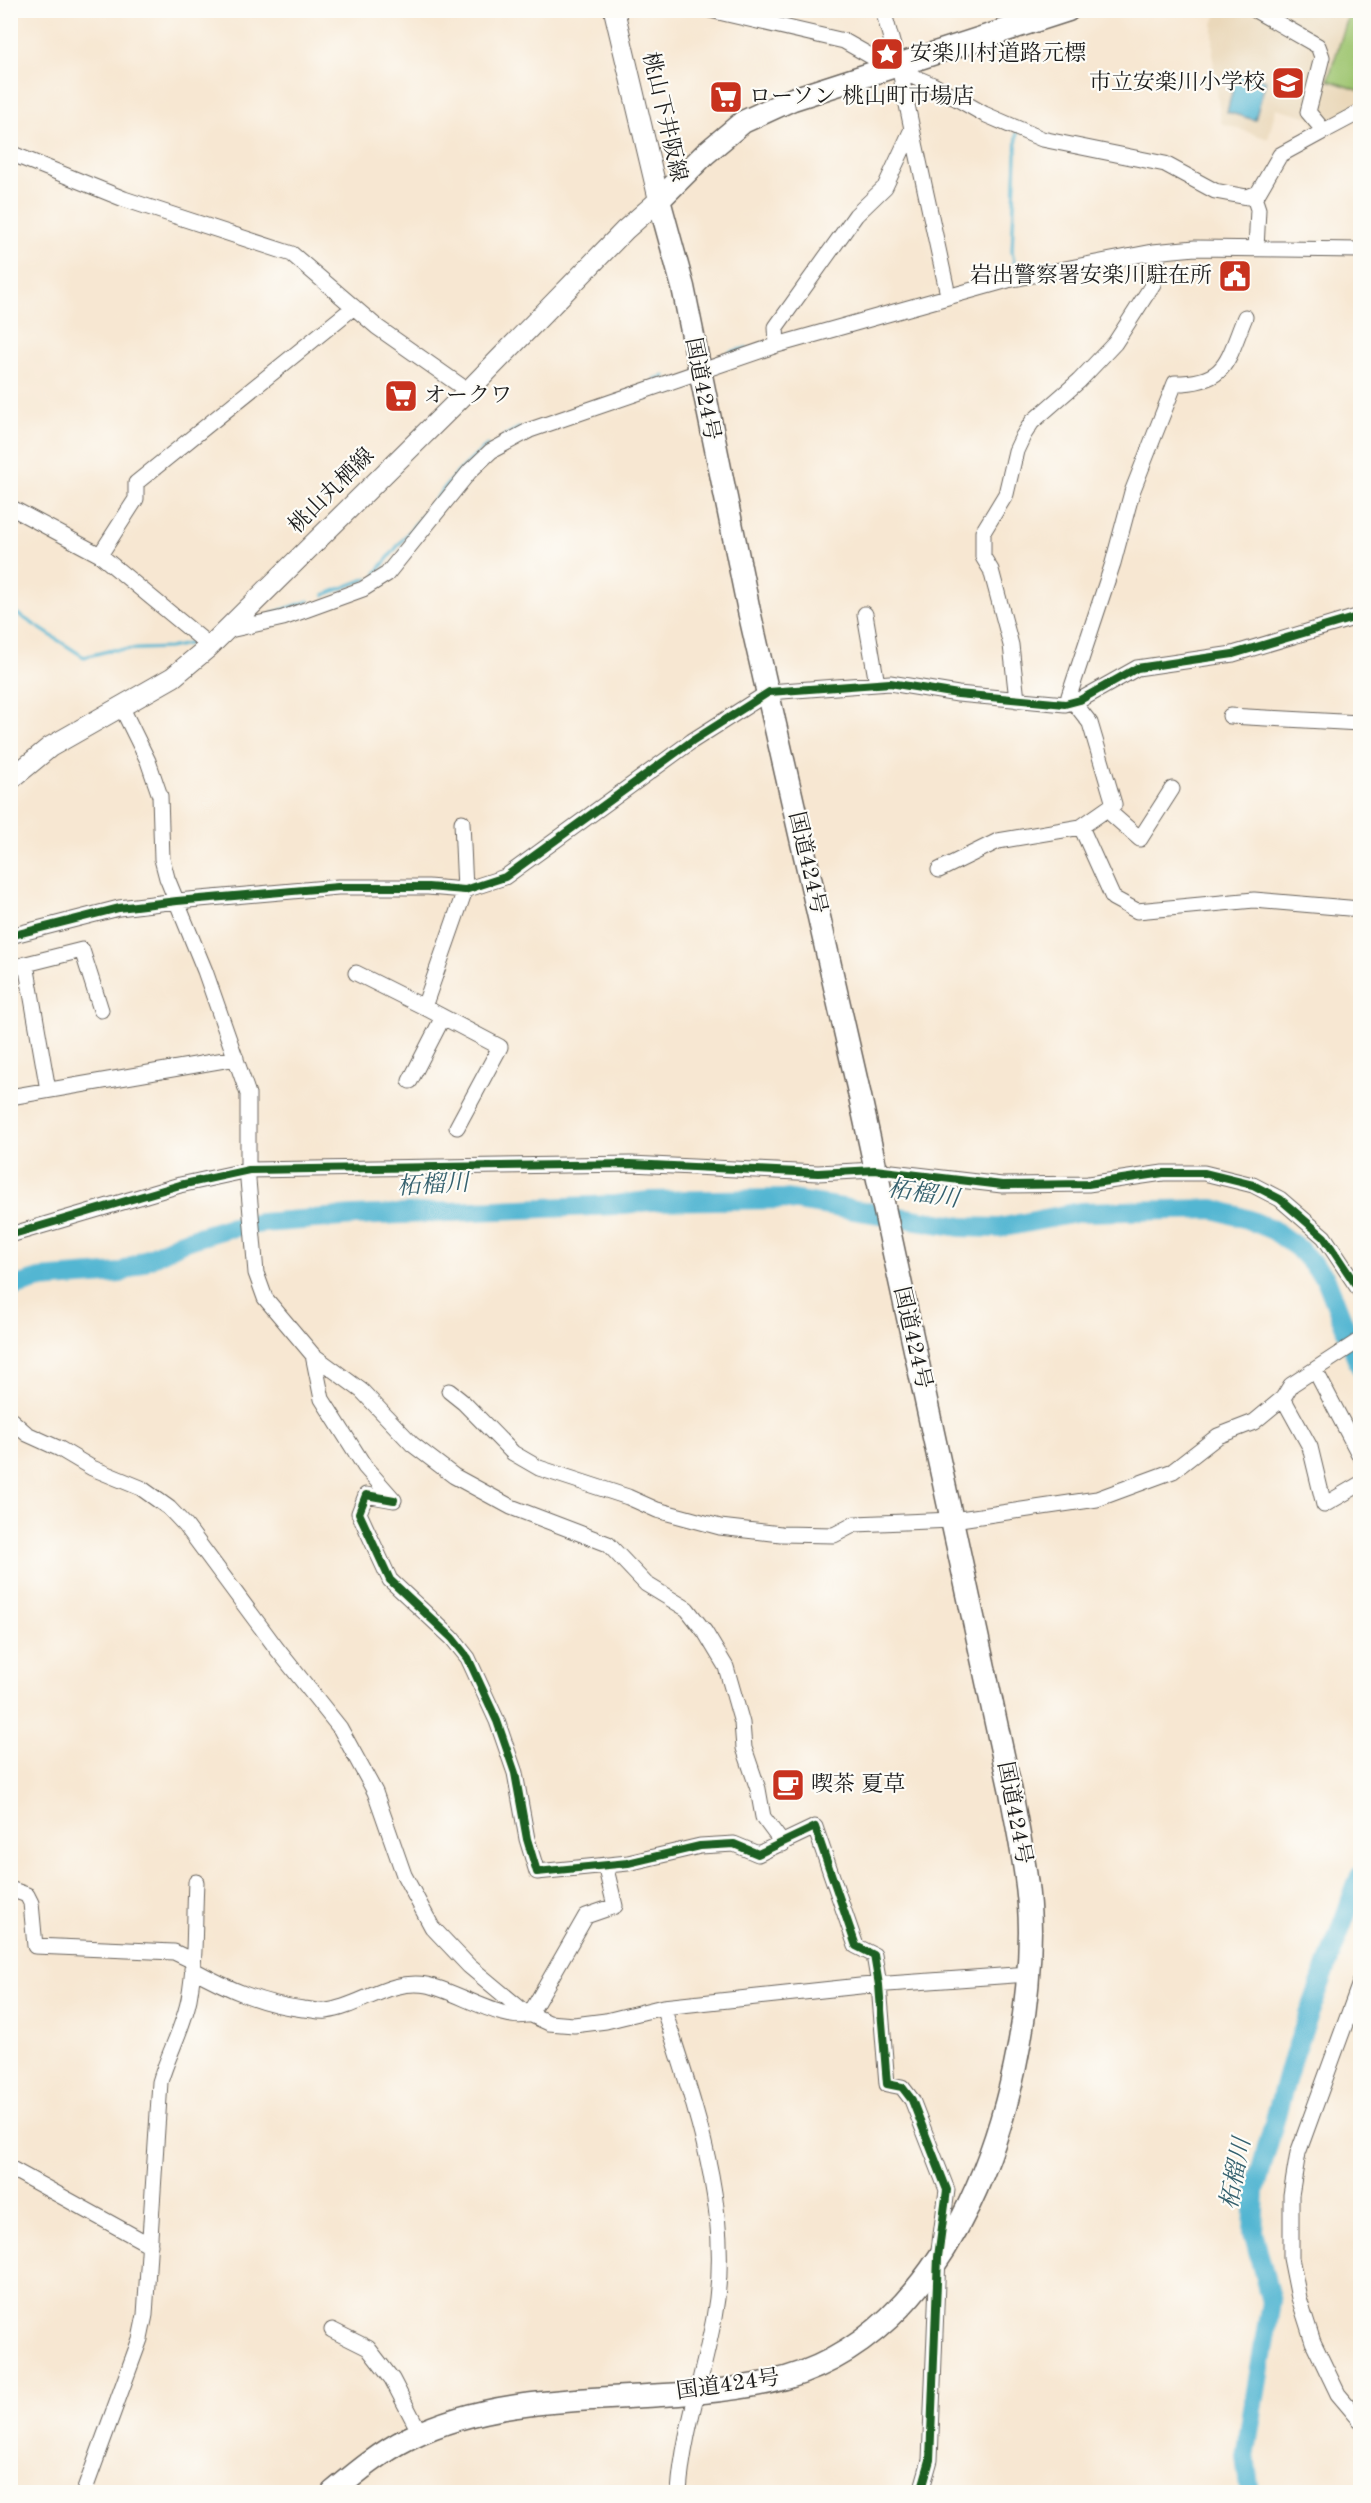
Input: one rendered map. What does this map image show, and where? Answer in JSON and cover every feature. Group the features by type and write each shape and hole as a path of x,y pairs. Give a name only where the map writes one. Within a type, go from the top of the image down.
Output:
{"highway":[{"path":"659,200 705,154 743,122 793,99 896,68 1068,10"},
{"name":"国道424号","path":"333,2493 373,2459 420,2433 466,2416 518,2407 725,2390 771,2382 801,2374 859,2343 886,2321 920,2283 969,2205 1001,2124 1019,2056 1029,1974 1030,1927 1026,1876 1011,1792 859,1092 749,611 698,373 683,287 659,200"}],"main road":[{"name":"桃山下井阪線","path":"614,10 659,200"},
{"name":"桃山丸栖線","path":"12,777 50,747 172,676 210,646 468,391 625,230 659,200"}],"street":[{"path":"710,10 844,41 933,85 984,114 1042,139 1165,164 1215,191 1254,196"},
{"path":"883,10 948,292"},
{"path":"1255,10 1318,46 1322,57 1308,112 1324,131"},
{"path":"1256,249 1258,209 1254,196 1280,155 1360,114"},
{"path":"776,341 776,327 856,215 885,187 912,129"},
{"path":"10,153 124,199 292,254 377,327 468,391"},
{"path":"225,631 283,618 363,589 387,574 447,497 491,451 530,430 698,373 776,341 948,292 1159,252 1196,248 1360,250"},
{"path":"1017,700 1011,645 991,570 983,557 983,532 1005,494 1016,451 1023,436 1032,422 1079,381 1114,343 1147,289 1153,285 1159,252"},
{"path":"100,555 136,499 136,483 354,307"},
{"path":"939,870 998,841 1082,827 1114,804 1090,723 1069,696 1113,563 1132,492 1175,383 1206,381 1216,375 1226,362 1245,317"},
{"path":"10,507 100,555 210,646"},
{"path":"865,614 877,684"},
{"path":"10,936 119,908 177,901 338,888 428,887 465,890 505,877 692,741 769,692 877,684 1065,704 1137,668 1233,654 1360,616"},
{"path":"120,706 148,761 160,796 162,858 248,1094 249,1175 256,1273 265,1298 313,1355 362,1391 412,1444 454,1476 511,1507 608,1544 646,1584 687,1610 705,1632 726,1667 742,1723 744,1748 758,1789 763,1817 783,1844"},
{"path":"1230,716 1360,723"},
{"path":"1107,810 1140,839 1172,789"},
{"path":"424,1007 465,890 462,822"},
{"path":"1082,827 1113,898 1137,911 1254,900 1360,909"},
{"path":"10,969 82,950 101,1010"},
{"path":"26,964 48,1090"},
{"path":"356,973 500,1047 457,1127"},
{"path":"410,1082 443,1017"},
{"path":"10,1097 236,1058"},
{"path":"10,1235 180,1185 249,1175 631,1164 818,1173 875,1173 1002,1185 1088,1184 1163,1173 1219,1175 1252,1185 1280,1199 1303,1217 1324,1238 1360,1291"},
{"path":"449,1391 464,1403 513,1453 539,1468 628,1497 657,1510 710,1524 781,1534 834,1535 855,1524 953,1520 1005,1514 1107,1496 1173,1471 1218,1436 1254,1422 1283,1398 1291,1385 1360,1340"},
{"path":"313,1355 321,1399 365,1467 394,1500 366,1495 359,1513 390,1580 452,1638 468,1658 497,1721 515,1773 527,1839 537,1872 628,1863 700,1846 734,1844 758,1854 815,1827 856,1946 874,1954 879,1985 887,2084 902,2087 912,2100 947,2190 938,2257 930,2460 922,2488 917,2493"},
{"path":"1317,1368 1360,1456"},
{"path":"1283,1398 1310,1447 1323,1505 1360,1484"},
{"path":"10,1419 27,1434 60,1449 92,1468 141,1488 170,1508 186,1526 340,1728 375,1792 404,1875 432,1927 469,1966 502,1995 530,2014 549,2023 574,2025 606,2021 663,2007 879,1985 1029,1974"},
{"path":"10,1889 27,1895 31,1903 35,1946 174,1952 226,1989 274,2006 326,2011 392,1987 424,1984 451,1991 493,2010 520,2018 530,2014 586,1916 615,1906 604,1865"},
{"path":"84,2493 140,2339 150,2245 160,2082 166,2060 180,2035 189,1998 196,1882"},
{"path":"1360,1983 1298,2153 1291,2195 1291,2258 1299,2298 1313,2342 1338,2394 1360,2420"},
{"path":"663,2007 703,2133 716,2191 719,2256 714,2317 681,2461 679,2493"},
{"path":"10,2168 150,2245"},
{"path":"332,2330 368,2348 392,2379 420,2433"}],"shaded area":[{"name":"市立安楽川小学校","path":"1218,11 1360,11 1360,109 1319,131 1310,117 1276,108 1268,139 1221,123 1213,59 1213,24"}],"green space":[{"path":"1350,11 1360,11 1360,91 1328,80"}],"water":[{"path":"1237,73 1266,80 1255,120 1227,112"}],"waterway":[{"path":"1016,272 1012,251 1017,133"},
{"path":"730,352 747,348"},
{"path":"655,379 665,376"},
{"path":"504,436 519,428"},
{"path":"376,573 454,476 487,445"},
{"path":"324,595 368,578"},
{"path":"273,613 309,601"},
{"path":"10,609 84,657 112,650 169,648 197,642"},
{"name":"柘榴川","path":"10,1288 39,1279 120,1273 182,1242 228,1228 261,1223 354,1216 615,1205 649,1201 785,1199 962,1227 999,1228 1080,1212 1214,1209 1273,1230 1298,1248 1326,1279 1360,1366"},
{"name":"柘榴川","path":"1250,2492 1245,2457 1271,2302 1253,2232 1255,2191 1290,2066 1360,1876"}],"cycle path":[{"path":"10,936 119,908 177,901 338,887 428,887 465,890 505,877 692,741 769,692 890,683 958,694 1065,704 1080,700 1137,668 1233,654 1360,616"},
{"path":"10,1235 180,1185 249,1170 631,1164 818,1173 875,1170 1002,1185 1088,1184 1163,1173 1204,1173 1253,1185 1280,1199 1324,1237 1360,1291"},
{"path":"394,1500 366,1495 359,1513 390,1580 452,1638 468,1658 497,1721 515,1773 527,1839 537,1872 628,1863 700,1846 734,1844 758,1854 815,1827 856,1946 874,1955 879,1985 887,2084 902,2087 912,2100 947,2190 938,2257 930,2460 922,2488 917,2492"}],"place":[{"name":"安楽川村道路元標","path":"887,54"},
{"name":"市立安楽川小学校","path":"1288,83"},
{"name":"ローソン 桃山町市場店","path":"726,97"},
{"name":"岩出警察署安楽川駐在所","path":"1235,276"},
{"name":"オークワ","path":"401,396"},
{"name":"喫茶 夏草","path":"788,1785"}]}
